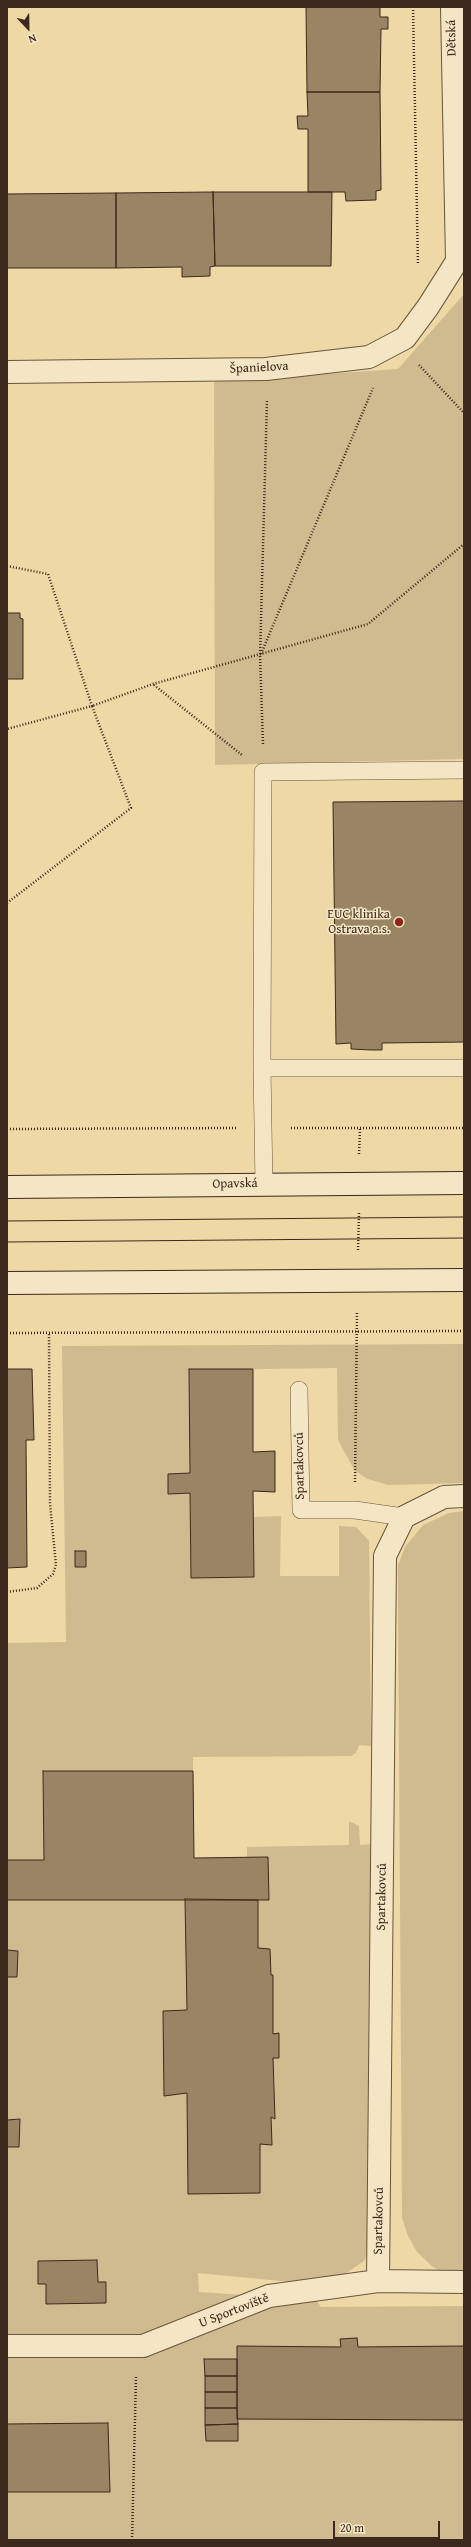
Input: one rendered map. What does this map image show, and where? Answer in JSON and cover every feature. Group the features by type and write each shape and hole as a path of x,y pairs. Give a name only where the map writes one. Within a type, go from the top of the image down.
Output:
{"street":[{"name":"Dětská","path":"452,7 460,261"},
{"name":"Španielova","path":"7,372 266,369 369,357 405,338 460,261"},
{"name":"Opavská","path":"7,1187 464,1182"},
{"path":"7,1283 464,1280"},
{"path":"404,1517 444,1497 464,1496"},
{"name":"Spartakovců","path":"378,2282 385,1556 404,1517"},
{"name":"U Sportoviště","path":"7,2346 143,2346 269,2296 378,2282 464,2282"}],"lane":[{"path":"264,1184 262,1068 263,772 464,770"},
{"path":"262,1068 464,1068"},
{"name":"Spartakovců","path":"299,1390 301,1510 355,1510 404,1517"}],"path":[{"path":"413,7 418,268"},
{"path":"415,360 464,413"},
{"path":"263,772 260,656 266,369"},
{"path":"260,656 374,387"},
{"path":"7,729 92,706 153,684 260,656 368,624 464,544"},
{"path":"7,566 48,574 92,706 131,808 7,903"},
{"path":"153,684 263,772"},
{"path":"355,1510 360,1128"},
{"path":"7,1333 464,1331"},
{"path":"7,1592 37,1588 53,1574 56,1564 50,1504 49,1333"},
{"path":"132,2540 137,2346"}],"shaded area":[{"path":"464,294 464,759 215,765 214,382 398,369"},
{"path":"464,1344 464,1483 388,1485 368,1479 355,1471 338,1440 337,1368 189,1370 190,1473 168,1474 168,1493 190,1493 191,1578 254,1577 254,1517 281,1516 280,1576 339,1576 339,1526 356,1527 369,1541 371,1746 359,1745 356,1753 351,1756 193,1757 193,1771 43,1771 44,1860 7,1860 7,1643 66,1642 62,1346"},
{"path":"464,1511 464,2278 451,2276 433,2267 417,2252 408,2236 402,2218 398,1565 405,1547 423,1525 449,1513"},
{"path":"349,1821 359,1826 360,1845 372,1844 373,2242 364,2261 342,2276 312,2284 198,2273 199,2292 316,2300 321,2307 464,2306 464,2540 7,2540 7,2147 19,2146 20,2120 7,2120 7,1977 17,1977 18,1951 7,1950 7,1900 185,1899 187,2010 163,2011 164,2095 187,2093 188,2193 260,2193 260,2144 272,2144 271,2117 275,2118 273,2058 279,2058 279,2034 273,2034 273,1975 271,1975 270,1949 258,1948 258,1900 269,1900 268,1857 247,1857 247,1847 349,1845"}],"building":[{"path":"306,7 380,7 380,17 388,17 388,29 381,29 380,92 307,92"},
{"path":"307,92 380,92 381,190 376,191 376,200 346,201 345,192 308,192 308,129 298,129 297,116 308,116"},
{"path":"213,192 332,192 331,266 215,266"},
{"path":"213,192 215,266 210,267 210,276 182,277 182,267 116,268 116,193"},
{"path":"116,193 116,268 7,268 7,194"},
{"path":"7,613 20,613 20,618 23,619 23,679 7,679"},
{"name":"EUC klinika Ostrava a.s.","path":"464,801 464,1042 382,1043 382,1050 351,1049 351,1043 336,1044 333,802"},
{"path":"7,1369 32,1369 34,1440 26,1440 27,1567 7,1568"},
{"path":"189,1369 253,1369 253,1452 275,1451 275,1492 253,1491 254,1577 191,1578 190,1493 168,1494 168,1474 190,1473"},
{"path":"75,1551 86,1551 86,1567 75,1567"},
{"path":"43,1771 193,1771 194,1858 268,1857 269,1900 7,1900 7,1860 44,1860"},
{"path":"185,1899 258,1900 258,1948 270,1949 271,1975 273,1975 273,2034 279,2033 279,2058 273,2058 275,2119 271,2117 272,2145 260,2144 260,2193 188,2194 187,2093 164,2096 163,2011 187,2010"},
{"path":"7,1950 18,1951 17,1977 7,1977"},
{"path":"20,2119 19,2147 7,2147 7,2120"},
{"path":"97,2260 98,2282 106,2282 106,2303 46,2304 46,2284 38,2284 38,2261"},
{"path":"357,2338 358,2347 464,2346 464,2420 237,2419 237,2346 341,2347 340,2339"},
{"path":"204,2359 237,2359 237,2376 205,2376"},
{"path":"205,2376 237,2376 237,2392 205,2392"},
{"path":"205,2392 237,2392 237,2408 205,2408"},
{"path":"205,2408 237,2408 238,2424 205,2425"},
{"path":"108,2423 110,2492 7,2492 7,2424"},
{"path":"238,2424 238,2441 206,2441 205,2425"}],"tram line":[{"path":"7,1221 464,1217"},
{"path":"7,1242 464,1238"}],"place":[{"name":"EUC klinika Ostrava a.s.","path":"399,922"}]}
